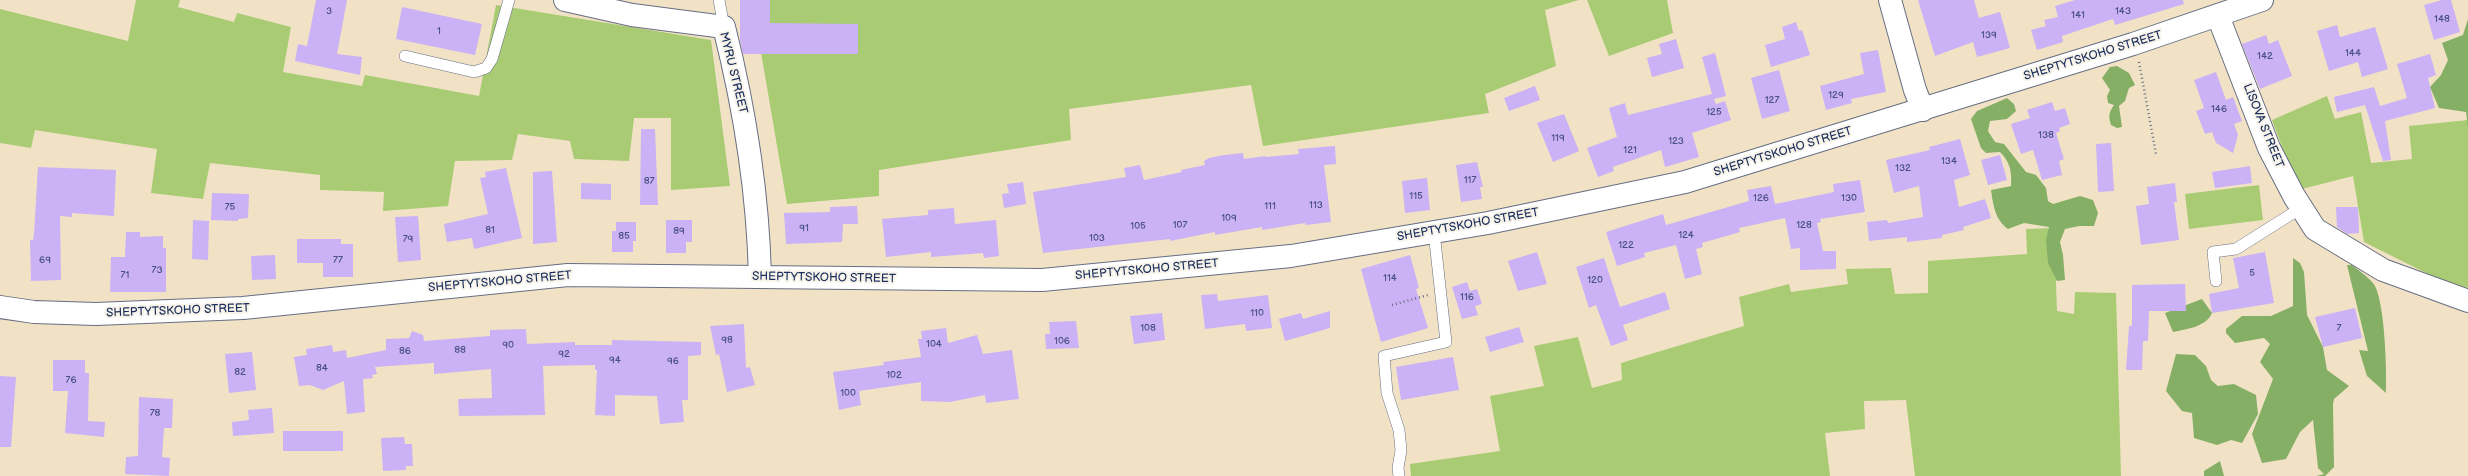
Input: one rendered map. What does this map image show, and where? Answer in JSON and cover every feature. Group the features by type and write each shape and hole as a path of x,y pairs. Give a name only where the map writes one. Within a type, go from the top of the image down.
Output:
{"street":[{"name":"MYRU STREET","path":"565,0 632,15 724,27 739,88 753,168 760,246 760,277"},
{"path":"1890,0 1915,90 1923,110"},
{"name":"SHEPTYTSKOHO STREET","path":"0,307 34,312 96,314 243,308 568,275 1042,280 1291,256 1488,223 1684,182 1923,110 2218,16 2262,0"},
{"name":"LISOVA STREET","path":"2218,16 2269,148 2301,208 2315,229 2383,270 2468,301"}],"lane":[{"path":"405,56 474,72 486,68 492,59 509,0"},
{"path":"719,0 724,27"},
{"path":"2216,281 2212,252 2236,250 2301,208"},
{"path":"1399,476 1398,468 1401,450 1399,430 1387,393 1384,356 1446,342 1434,232"}],"path":[{"path":"2138,59 2156,154"},
{"path":"1392,305 1440,291"}],"green space":[{"path":"136,0 180,0 178,7 234,22 237,13 291,27 283,72 362,86 365,75 479,96 496,5 711,40 730,186 671,190 671,118 634,118 629,161 574,159 570,141 518,134 512,160 455,161 448,206 383,211 384,192 320,190 320,175 210,163 203,199 151,193 157,149 35,130 31,148 0,143 0,9 128,41"},
{"path":"752,0 1579,0 1545,10 1556,66 1485,94 1489,113 1263,146 1251,85 1069,109 1071,140 879,170 879,196 787,204"},
{"path":"1587,0 1667,0 1673,33 1609,56"},
{"path":"2468,19 2468,128 2466,112 2439,108 2430,87 2441,75 2448,60 2442,43 2463,35"},
{"path":"2117,66 2129,73 2135,85 2129,88 2125,101 2119,106 2122,127 2117,128 2111,125 2110,114 2114,105 2108,103 2107,96 2110,90 2102,78 2110,67"},
{"path":"2327,96 2335,119 2361,112 2371,163 2412,159 2409,126 2468,120 2468,288 2440,280 2364,242 2353,176 2298,190 2272,120"},
{"path":"2007,98 2014,104 2016,111 2007,119 1990,121 1988,131 1995,142 2004,144 2026,172 2036,175 2046,188 2048,201 2053,204 2080,196 2093,200 2098,213 2094,226 2079,226 2065,229 2060,242 2063,255 2065,280 2057,281 2048,263 2046,240 2049,227 2024,223 2008,229 2000,221 1995,211 1991,190 2011,186 2010,167 2000,152 1986,153 1981,148 1971,119 1977,111"},
{"path":"2259,185 2263,220 2189,229 2185,194"},
{"path":"2054,228 2057,311 2074,314 2075,292 2116,293 2121,476 1915,476 1906,400 1864,401 1865,429 1825,433 1830,476 1411,476 1410,464 1500,451 1490,396 1544,386 1534,346 1578,337 1592,388 1622,380 1621,363 1744,326 1739,297 1789,284 1791,292 1848,284 1846,269 1891,268 1895,294 1928,293 1928,261 2027,254 2026,229"},
{"path":"2293,258 2300,263 2304,272 2307,315 2323,347 2327,370 2349,386 2334,399 2334,467 2325,476 2316,476 2324,474 2318,468 2313,420 2300,432 2286,459 2262,463 2252,434 2273,379 2260,362 2270,344 2264,338 2235,343 2226,333 2226,329 2242,316 2271,316 2293,306"},
{"path":"2347,265 2352,265 2365,276 2373,283 2377,291 2383,319 2386,393 2367,376 2359,350 2368,351"},
{"path":"2202,299 2212,313 2209,318 2196,327 2173,332 2165,313"},
{"path":"2176,354 2195,355 2206,366 2211,380 2218,386 2234,384 2256,395 2258,414 2242,443 2231,440 2217,445 2194,438 2192,413 2182,411 2166,391"},
{"path":"2220,461 2224,476 2204,476 2204,471"}],"building":[{"path":"316,0 347,0 337,54 362,57 360,75 295,61 298,44 307,46"},
{"path":"740,0 770,0 770,23 858,24 858,54 743,54 740,40"},
{"path":"1918,0 1974,0 1979,18 2000,12 2010,48 1977,57 1973,42 1935,56"},
{"path":"2075,0 2183,0 2184,4 2115,25 2113,19 2062,36 2063,42 2037,50 2031,30 2046,26 2044,20 2058,17 2055,6"},
{"path":"2442,0 2451,0 2460,32 2434,40 2424,5"},
{"path":"402,7 482,24 475,55 396,39"},
{"path":"1796,22 1799,31 1802,30 1810,55 1771,67 1765,45 1785,39 1782,27"},
{"path":"2337,25 2340,37 2375,27 2388,69 2362,77 2358,62 2329,71 2317,31"},
{"path":"2266,35 2269,44 2278,40 2292,76 2260,89 2242,44"},
{"path":"1676,39 1684,68 1652,77 1647,58 1662,54 1659,44"},
{"path":"1878,50 1886,92 1851,99 1852,103 1826,110 1820,86 1864,74 1860,53"},
{"path":"1715,53 1726,96 1714,99 1716,104 1725,101 1731,120 1692,133 1699,157 1665,167 1661,150 1613,167 1614,171 1598,177 1587,148 1617,137 1609,108 1625,103 1628,115 1712,94 1702,57"},
{"path":"2430,54 2436,75 2428,78 2435,108 2385,121 2391,160 2383,161 2365,105 2337,112 2334,97 2374,87 2380,106 2407,98 2397,64"},
{"path":"1779,70 1790,111 1762,119 1751,78"},
{"path":"2216,72 2226,100 2233,97 2242,121 2234,124 2238,135 2233,153 2216,143 2212,132 2205,134 2196,111 2204,108 2194,80"},
{"path":"1535,86 1540,100 1509,111 1504,98"},
{"path":"2052,102 2055,111 2065,108 2070,124 2059,128 2060,131 2056,133 2064,159 2059,161 2062,175 2042,180 2033,150 2021,154 2011,124 2030,118 2027,110"},
{"path":"1564,114 1579,151 1553,162 1537,123"},
{"path":"641,129 655,129 658,205 640,205"},
{"path":"1960,139 1970,175 1954,180 1959,207 1985,199 1991,218 1963,227 1964,230 1942,235 1942,238 1907,242 1907,237 1869,241 1867,222 1887,220 1888,223 1923,217 1919,186 1894,193 1886,160 1930,150 1929,147"},
{"path":"2111,143 2114,191 2098,192 2096,144"},
{"path":"1335,146 1336,164 1324,165 1331,222 1305,225 1305,223 1262,230 1262,227 1215,235 1215,232 1170,241 1170,239 1043,253 1033,192 1126,177 1124,168 1140,165 1144,180 1182,172 1181,170 1205,165 1204,161 1209,158 1224,155 1243,153 1244,159 1299,154 1298,149"},
{"path":"2000,155 2007,180 1988,185 1981,160"},
{"path":"1477,162 1483,187 1480,187 1482,199 1461,202 1456,165"},
{"path":"2250,166 2252,183 2215,188 2212,172"},
{"path":"38,167 116,170 114,216 72,213 72,217 60,216 61,280 31,281 30,240 33,240 34,233"},
{"path":"506,168 522,238 474,249 472,238 447,242 444,224 488,214 480,178 486,177 485,172"},
{"path":"552,171 557,242 533,244 533,172"},
{"path":"1427,178 1430,210 1405,213 1402,181"},
{"path":"1860,180 1865,212 1820,219 1821,222 1817,223 1823,251 1836,251 1836,269 1800,270 1800,248 1791,249 1785,218 1739,228 1740,232 1702,243 1703,247 1696,249 1702,274 1685,279 1676,245 1644,253 1645,257 1617,266 1606,232 1663,214 1666,225 1749,201 1747,190 1771,186 1775,204 1834,192 1833,184"},
{"path":"1023,182 1026,204 1004,208 1002,194 1009,193 1007,184"},
{"path":"581,183 611,184 611,200 581,199"},
{"path":"2175,183 2177,202 2174,202 2179,240 2141,245 2136,206 2149,204 2147,187"},
{"path":"212,193 249,194 248,218 238,219 238,221 211,220"},
{"path":"857,206 858,224 843,224 842,242 786,244 784,213 830,212 830,207"},
{"path":"2336,207 2358,207 2359,233 2347,234 2337,227"},
{"path":"954,208 955,224 996,220 999,256 984,258 983,253 931,257 931,252 886,257 882,219 928,215 928,210"},
{"path":"418,216 421,260 398,262 395,217"},
{"path":"193,220 209,221 208,260 192,259"},
{"path":"666,220 692,220 692,242 686,242 686,253 666,253"},
{"path":"616,222 636,222 636,241 633,241 633,252 612,252 612,231 616,231"},
{"path":"126,232 140,232 140,237 163,236 163,248 166,248 166,292 110,292 111,257 125,257"},
{"path":"297,239 341,239 341,244 353,244 353,277 323,277 323,263 297,263"},
{"path":"1537,252 1547,284 1518,291 1508,261"},
{"path":"2265,252 2274,303 2212,313 2209,294 2239,288 2233,258"},
{"path":"275,255 276,279 252,280 251,256"},
{"path":"1410,255 1419,288 1416,289 1428,328 1381,342 1361,269"},
{"path":"1604,258 1620,307 1665,292 1670,309 1623,325 1628,340 1611,346 1596,305 1589,308 1576,267"},
{"path":"1467,282 1470,291 1477,289 1482,304 1475,306 1478,315 1462,319 1452,287"},
{"path":"2185,284 2186,311 2149,311 2148,341 2143,341 2142,370 2126,370 2129,326 2132,326 2132,285"},
{"path":"1217,294 1218,301 1268,295 1272,328 1246,331 1245,324 1205,329 1201,295"},
{"path":"2355,308 2362,338 2323,347 2315,317"},
{"path":"1330,311 1330,328 1285,341 1279,319 1301,313 1303,319"},
{"path":"1162,313 1165,340 1134,344 1130,316"},
{"path":"1076,321 1079,348 1046,349 1045,334 1050,334 1049,322"},
{"path":"744,324 746,368 750,367 755,385 727,392 719,354 716,355 710,326"},
{"path":"1519,327 1524,342 1490,352 1485,337"},
{"path":"946,328 948,343 977,335 983,354 1012,350 1019,399 986,403 985,395 950,402 921,401 921,382 859,391 861,405 839,410 833,372 884,365 883,362 921,357 918,339 922,339 921,331"},
{"path":"526,329 527,344 575,342 575,345 612,345 612,340 701,342 701,355 688,356 688,400 682,400 684,422 660,424 657,396 615,395 615,416 595,415 597,370 595,370 595,365 543,366 545,415 459,416 458,399 492,398 491,369 434,374 434,363 375,367 377,374 372,375 373,378 363,379 365,412 347,414 344,381 323,390 310,385 299,386 294,357 307,355 306,349 332,345 333,352 346,350 347,358 386,350 386,339 409,338 412,331 423,335 424,341 490,336 490,330"},
{"path":"252,352 256,390 229,393 225,354"},
{"path":"1453,357 1459,390 1401,400 1396,367"},
{"path":"53,360 85,360 85,373 89,373 88,421 105,422 104,437 65,433 68,391 53,391"},
{"path":"0,376 16,377 11,447 0,447"},
{"path":"139,397 173,399 172,428 164,428 162,457 170,458 169,476 125,474 126,457 138,456"},
{"path":"272,408 274,433 233,436 232,422 249,420 248,410"},
{"path":"283,431 343,431 343,451 283,451"},
{"path":"404,437 405,444 412,444 413,466 406,466 406,470 383,471 381,438"}]}
